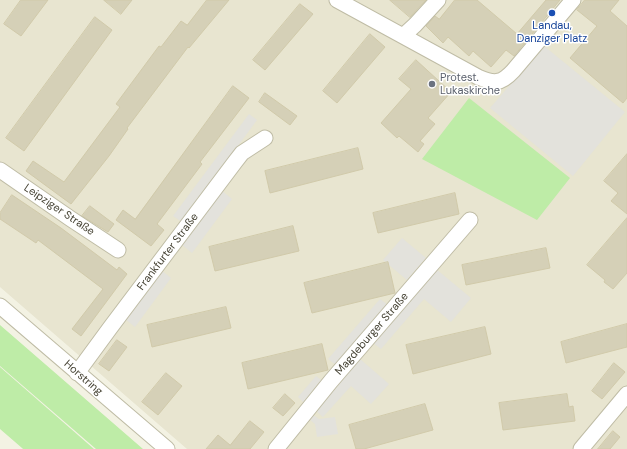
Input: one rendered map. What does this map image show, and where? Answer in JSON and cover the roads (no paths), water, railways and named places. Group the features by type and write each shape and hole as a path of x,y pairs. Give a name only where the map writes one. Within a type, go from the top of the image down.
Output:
{"street":[{"path":"337,0 487,81 498,82 513,71 573,0"},
{"path":"403,36 438,0"},
{"name":"Frankfurter Straße","path":"77,373 242,153 265,138"},
{"name":"Leipziger Straße","path":"0,170 118,250"},
{"name":"Magdeburger Straße","path":"276,449 331,381 470,220"},
{"name":"Horstring","path":"0,306 167,449"},
{"path":"581,449 627,394"}],"place":[{"name":"Landau, Danziger Platz","path":"552,13"},
{"name":"Protest. Lukaskirche","path":"432,84"}]}
